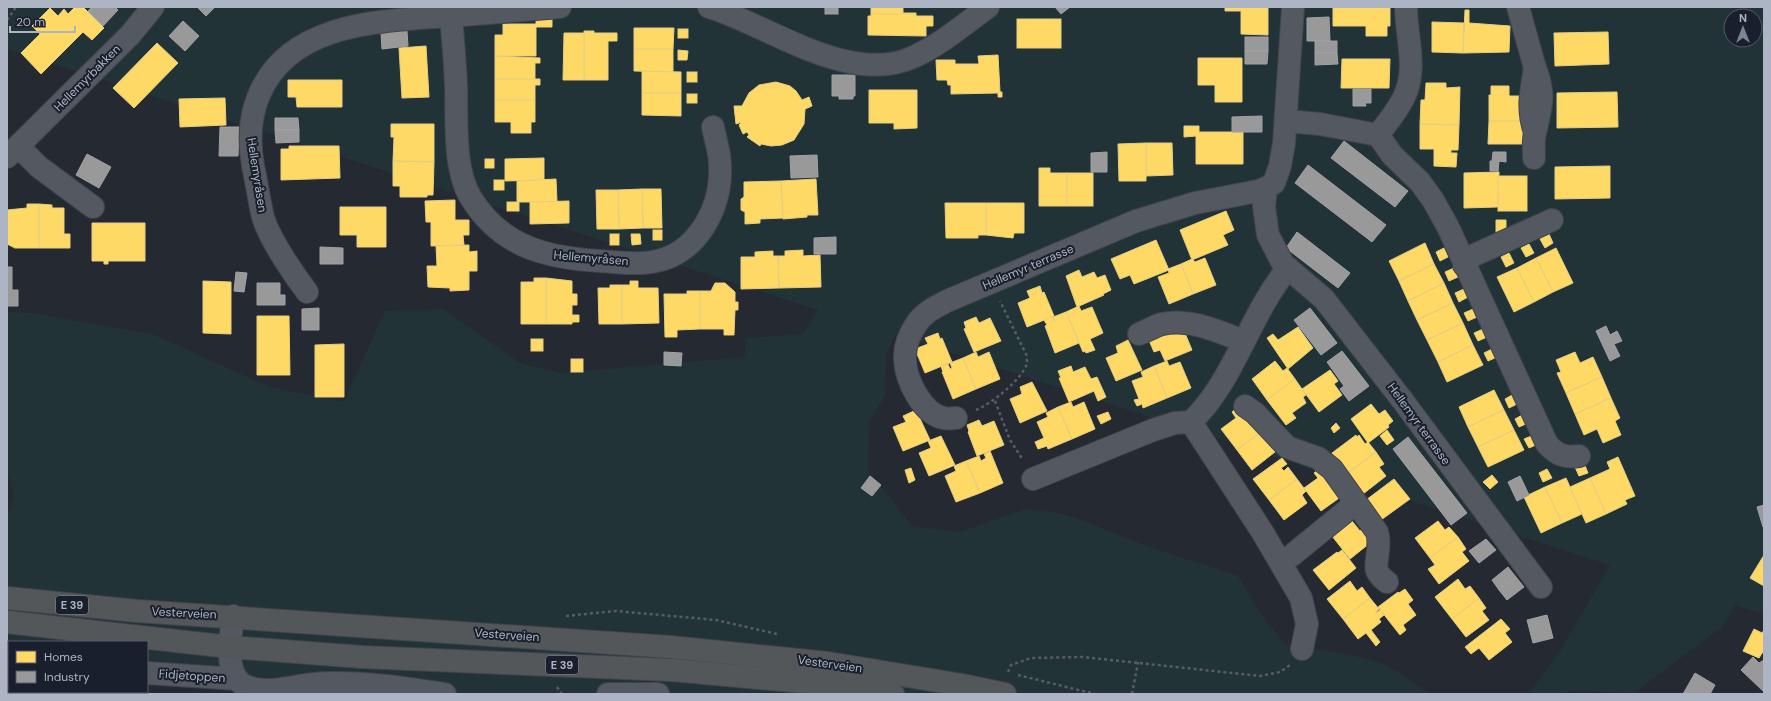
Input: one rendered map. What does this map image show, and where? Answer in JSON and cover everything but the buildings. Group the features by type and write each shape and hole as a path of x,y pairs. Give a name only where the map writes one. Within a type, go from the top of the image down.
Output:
{"highway":[{"name":"Vesterveien","path":"7,598 137,611 233,616 670,647 804,661 962,685 1005,694"},
{"name":"Vesterveien","path":"7,622 230,647 362,657 672,670 826,684 893,694"}],"street":[{"name":"Hellemyrbakken","path":"93,207 39,167 12,152 130,35 153,7"},
{"name":"Hellemyråsen","path":"307,292 298,281 279,250 264,218 251,154 250,133 254,106 263,85 272,71 288,55 304,44 328,33 379,22 399,13 450,16 560,7"},
{"path":"709,7 727,12 804,47 834,58 874,64 895,63 911,58 929,49 988,7"},
{"path":"1266,188 1274,183 1280,166 1286,122 1293,7"},
{"path":"1378,135 1404,97 1408,86 1411,60 1406,7"},
{"path":"1518,7 1535,68 1530,97 1531,122 1535,132 1534,158"},
{"name":"Hellemyråsen","path":"450,16 455,58 458,149 463,182 470,198 485,217 507,237 527,248 557,256 635,262 651,262 667,258 679,252 697,237 706,226 718,190 720,165 713,126"},
{"path":"1286,122 1320,124 1378,135 1392,155 1416,178 1433,200 1448,227 1464,265 1547,444 1555,453 1564,457 1579,456"},
{"name":"Hellemyr terrasse","path":"956,418 944,418 922,404 909,380 905,359 906,347 918,321 929,310 991,282 1136,221 1195,203 1258,191 1266,188 1264,207 1268,235 1283,264 1324,299 1541,586"},
{"path":"1464,265 1472,256 1552,220"},
{"path":"1030,472 1153,430 1175,424 1191,422 1215,394 1269,293 1288,268"},
{"path":"1139,334 1161,324 1179,322 1201,326 1243,341"},
{"path":"1245,406 1255,413 1287,447 1318,458 1332,469 1368,518 1380,539 1376,566 1377,573 1387,582"},
{"path":"1191,422 1280,561 1301,598 1306,614 1306,635 1302,649"},
{"path":"1280,561 1291,556 1356,503"},
{"name":"Fidjetoppen","path":"233,616 230,647 231,662 237,679"},
{"name":"Fidjetoppen","path":"148,673 237,679 245,685 262,690 326,683 344,689 408,688 445,694"},
{"path":"608,694 658,694"}],"path":[{"path":"7,20 16,7"},
{"path":"956,418 985,407 995,401 1023,372 1027,362 1026,354 991,282"},
{"path":"995,401 1010,440 1030,472"},
{"path":"1008,673 1011,665 1031,658 1083,657 1269,676 1287,668 1295,660 1302,649"},
{"path":"1132,694 1138,662"}],"shaded area":[{"path":"7,7 1764,7 1764,614 1735,605 1722,627 1634,693 1570,690 1565,694 1529,694 1561,650 1610,565 896,335 886,354 885,396 869,422 868,470 912,526 960,532 1026,509 1050,511 1076,518 1149,547 1238,576 1260,613 1285,644 1343,653 1376,662 1397,672 1429,694 487,694 375,690 277,678 148,667 148,641 8,641 7,664 7,513 9,512 14,498 7,471 7,312 32,313 152,334 269,387 344,402 385,311 443,309 520,363 560,373 745,357 746,338 803,334 818,310 7,49"}]}
